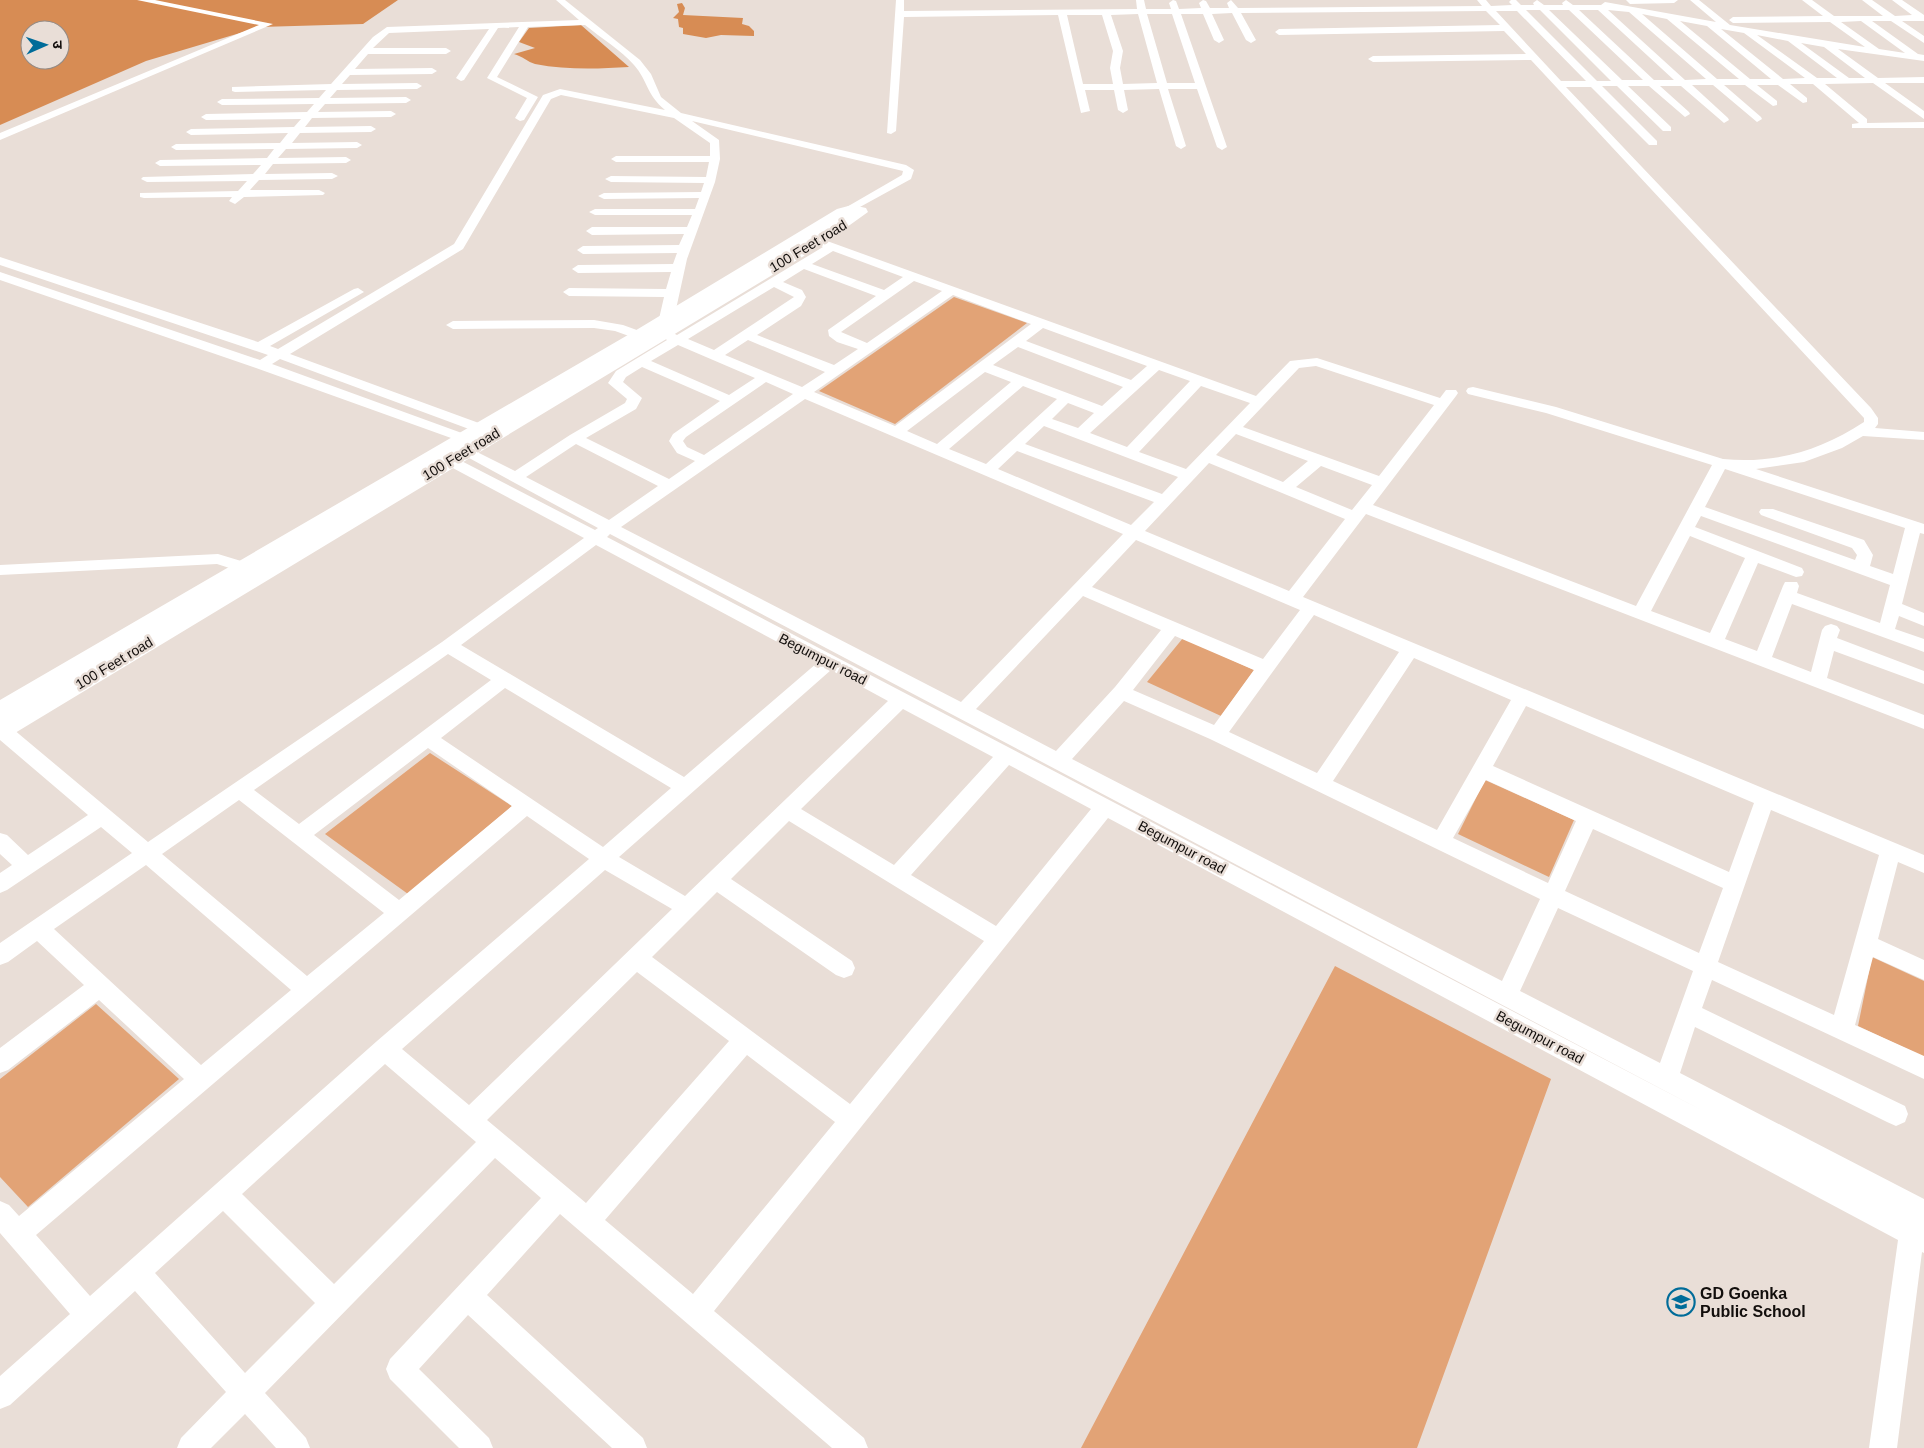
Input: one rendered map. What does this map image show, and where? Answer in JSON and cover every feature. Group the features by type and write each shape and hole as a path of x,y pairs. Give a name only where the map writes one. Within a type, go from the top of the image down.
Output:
{"street":[{"path":"0,137 269,24 141,0"},
{"path":"560,0 637,62 646,74 657,98 715,142 715,159 710,180 693,230 684,248 671,293 669,331"},
{"path":"891,131 900,0"},
{"path":"1065,0 1065,14 1085,111"},
{"path":"1087,0 1091,13"},
{"path":"1118,0 1121,13"},
{"path":"1140,0 1145,29 1181,146"},
{"path":"1171,0 1222,147"},
{"path":"1201,0 1219,40"},
{"path":"1229,0 1251,40"},
{"path":"1260,0 1281,36 1506,28"},
{"path":"1292,0 1298,11"},
{"path":"1320,0 1327,11"},
{"path":"1345,0 1352,10"},
{"path":"1369,0 1376,9"},
{"path":"1391,0 1398,9"},
{"path":"1422,0 1429,9"},
{"path":"1450,0 1458,9"},
{"path":"1534,0 1667,130"},
{"path":"1694,0 1710,0"},
{"path":"1694,0 1715,22 1803,100"},
{"path":"1806,0 1896,66 1919,80 1924,87"},
{"path":"1866,0 1924,40"},
{"path":"1896,0 1924,19"},
{"path":"1570,2 1600,7 1620,3 1632,10 1757,119"},
{"path":"1570,2 1685,114"},
{"path":"1389,19 1489,9 1515,4 1541,7 1570,2 1678,4 1698,22"},
{"path":"1515,4 1653,144"},
{"path":"1600,7 1724,120"},
{"path":"900,14 1489,9 1519,46 1534,57 1560,84 1652,186 1871,418 1871,424 1861,431 1825,450 1790,461 1752,466 1720,463"},
{"path":"1632,10 1698,22 1832,18 1924,19"},
{"path":"1106,13 1118,51 1115,68 1122,110"},
{"path":"1668,16 1773,103"},
{"path":"1862,18 1921,58"},
{"path":"1341,20 1360,20"},
{"path":"365,51 454,39 495,26 589,22"},
{"path":"1715,22 1728,28 1745,31 1921,58"},
{"path":"512,131 533,97 492,78 525,25"},
{"path":"460,78 495,26"},
{"path":"238,198 382,33 392,29 454,39"},
{"path":"1745,31 1815,81 1859,124 1924,125"},
{"path":"1787,38 1847,81"},
{"path":"347,72 429,75 454,39"},
{"path":"1827,45 1924,116"},
{"path":"1373,59 1534,57"},
{"path":"356,62 438,62"},
{"path":"1560,84 1919,80"},
{"path":"235,88 416,86"},
{"path":"1079,87 1201,86"},
{"path":"261,365 459,246 547,97 565,91 677,115 909,170 907,176 849,210"},
{"path":"222,102 406,100"},
{"path":"206,117 391,114"},
{"path":"169,198 244,117"},
{"path":"191,132 371,129"},
{"path":"176,147 357,145"},
{"path":"616,159 715,159"},
{"path":"160,163 346,160"},
{"path":"147,179 332,176"},
{"path":"611,179 710,180"},
{"path":"144,195 169,198 238,198 319,193"},
{"path":"604,196 704,195"},
{"name":"100 Feet road","path":"0,713 245,568 460,447 669,331 824,244 860,213 857,210 849,210 669,331 640,336 460,447 3,737"},
{"path":"595,212 698,212"},
{"path":"592,231 693,230"},
{"path":"259,347 446,242 451,234"},
{"path":"515,478 575,438 623,412 635,402 631,393 615,383 616,379 641,362 669,331 773,282 803,264 824,244 1257,402"},
{"path":"583,250 684,248"},
{"path":"0,261 278,354 460,447"},
{"path":"803,264 886,295"},
{"path":"578,269 678,268"},
{"path":"0,276 261,365 460,447"},
{"path":"869,348 842,339 834,333 835,330 913,276"},
{"path":"716,356 800,297 798,293 773,282"},
{"path":"0,955 145,853 448,646 603,532 952,290"},
{"path":"569,292 671,293"},
{"path":"896,432 1042,322"},
{"path":"453,325 594,324 618,328 640,336"},
{"path":"669,331 716,356 988,470 1132,533 1293,598 1765,799 1924,864"},
{"path":"746,335 836,371"},
{"path":"1016,341 1133,386"},
{"path":"641,362 730,400"},
{"path":"963,711 1232,428 1296,364 1317,362 1447,398 1293,598"},
{"path":"1080,434 1156,364"},
{"path":"982,366 1104,412"},
{"path":"706,461 682,450 676,440 680,434 765,377"},
{"path":"1130,453 1200,380"},
{"path":"938,450 1021,381"},
{"path":"1473,391 1584,419 1919,527 1899,582 1886,632"},
{"path":"988,470 1066,398"},
{"path":"1042,420 1187,475"},
{"path":"1232,428 1382,482"},
{"path":"1861,431 1924,436"},
{"path":"575,438 670,486"},
{"path":"1015,445 1164,500"},
{"name":"Begumpur road","path":"460,447 603,532 867,671 963,711 1666,1078 1919,1224"},
{"name":"Begumpur road","path":"460,447 828,663 867,671 901,699 1105,807 1919,1224"},
{"path":"1206,456 1286,488 1642,614 1924,722"},
{"path":"1286,488 1318,460"},
{"path":"1642,614 1720,463"},
{"path":"1696,509 1805,550 1899,582"},
{"path":"1766,512 1858,544 1865,555 1861,569"},
{"path":"1686,529 1796,572"},
{"path":"1762,660 1805,550"},
{"path":"1715,642 1754,555"},
{"path":"0,570 218,559 245,568"},
{"path":"1080,588 1266,668"},
{"path":"1787,596 1924,646"},
{"path":"1217,734 1311,607"},
{"path":"1892,607 1924,620"},
{"path":"1817,681 1835,614"},
{"path":"1060,761 1121,692 1172,628"},
{"path":"1827,641 1924,678"},
{"path":"448,646 685,787"},
{"path":"1320,785 1411,648"},
{"path":"0,1395 385,1049 828,663"},
{"path":"300,835 426,737 505,679"},
{"path":"1121,692 1217,734 1554,896 1706,965 1924,1068"},
{"path":"1442,842 1480,769 1523,696"},
{"path":"470,1121 688,908 715,879 901,699"},
{"path":"3,737 102,816 307,990"},
{"path":"426,737 605,859 688,908"},
{"path":"896,876 1007,755"},
{"path":"1480,769 1734,884"},
{"path":"239,790 399,912"},
{"path":"1666,1078 1765,799"},
{"path":"18,1234 527,805"},
{"path":"695,1313 1105,807"},
{"path":"788,810 998,938"},
{"path":"0,884 102,816"},
{"path":"1507,995 1554,896 1588,818"},
{"path":"0,842 26,866"},
{"path":"1842,1029 1891,850"},
{"path":"715,879 844,968"},
{"path":"38,928 201,1080"},
{"path":"1866,944 1924,970"},
{"path":"636,958 852,1120"},
{"path":"0,1062 100,986"},
{"path":"1689,1013 1896,1114"},
{"path":"587,1221 745,1040"},
{"path":"385,1049 854,1448"},
{"path":"191,1448 494,1141"},
{"path":"224,1194 334,1303"},
{"path":"479,1448 400,1369 559,1197"},
{"path":"0,1214 89,1315"},
{"path":"1882,1448 1919,1224"},
{"path":"136,1272 296,1448"},
{"path":"468,1296 633,1448"}],"shaded area":[{"path":"0,0 398,0 363,24 260,27 146,61 0,125"},
{"path":"682,3 685,8 683,15 743,18 742,24 749,26 754,31 754,36 721,35 706,38 683,34 683,28 679,27 678,19 673,18 679,12 677,4"},
{"path":"581,25 629,67 593,69 558,67 535,64 514,54 535,48 519,42 529,28"},
{"path":"954,297 1027,323 895,424 819,391"},
{"path":"1183,638 1254,670 1221,716 1147,682"},
{"path":"430,753 512,806 408,894 325,834"},
{"path":"1485,780 1574,820 1549,877 1458,834"},
{"path":"1872,957 1924,981 1924,1057 1858,1026"},
{"path":"1335,966 1551,1079 1417,1448 1081,1448"},
{"path":"96,1004 179,1079 28,1207 0,1177 0,1079"}],"place":[{"name":"GD Goenka Public School","path":"1681,1302"}]}
